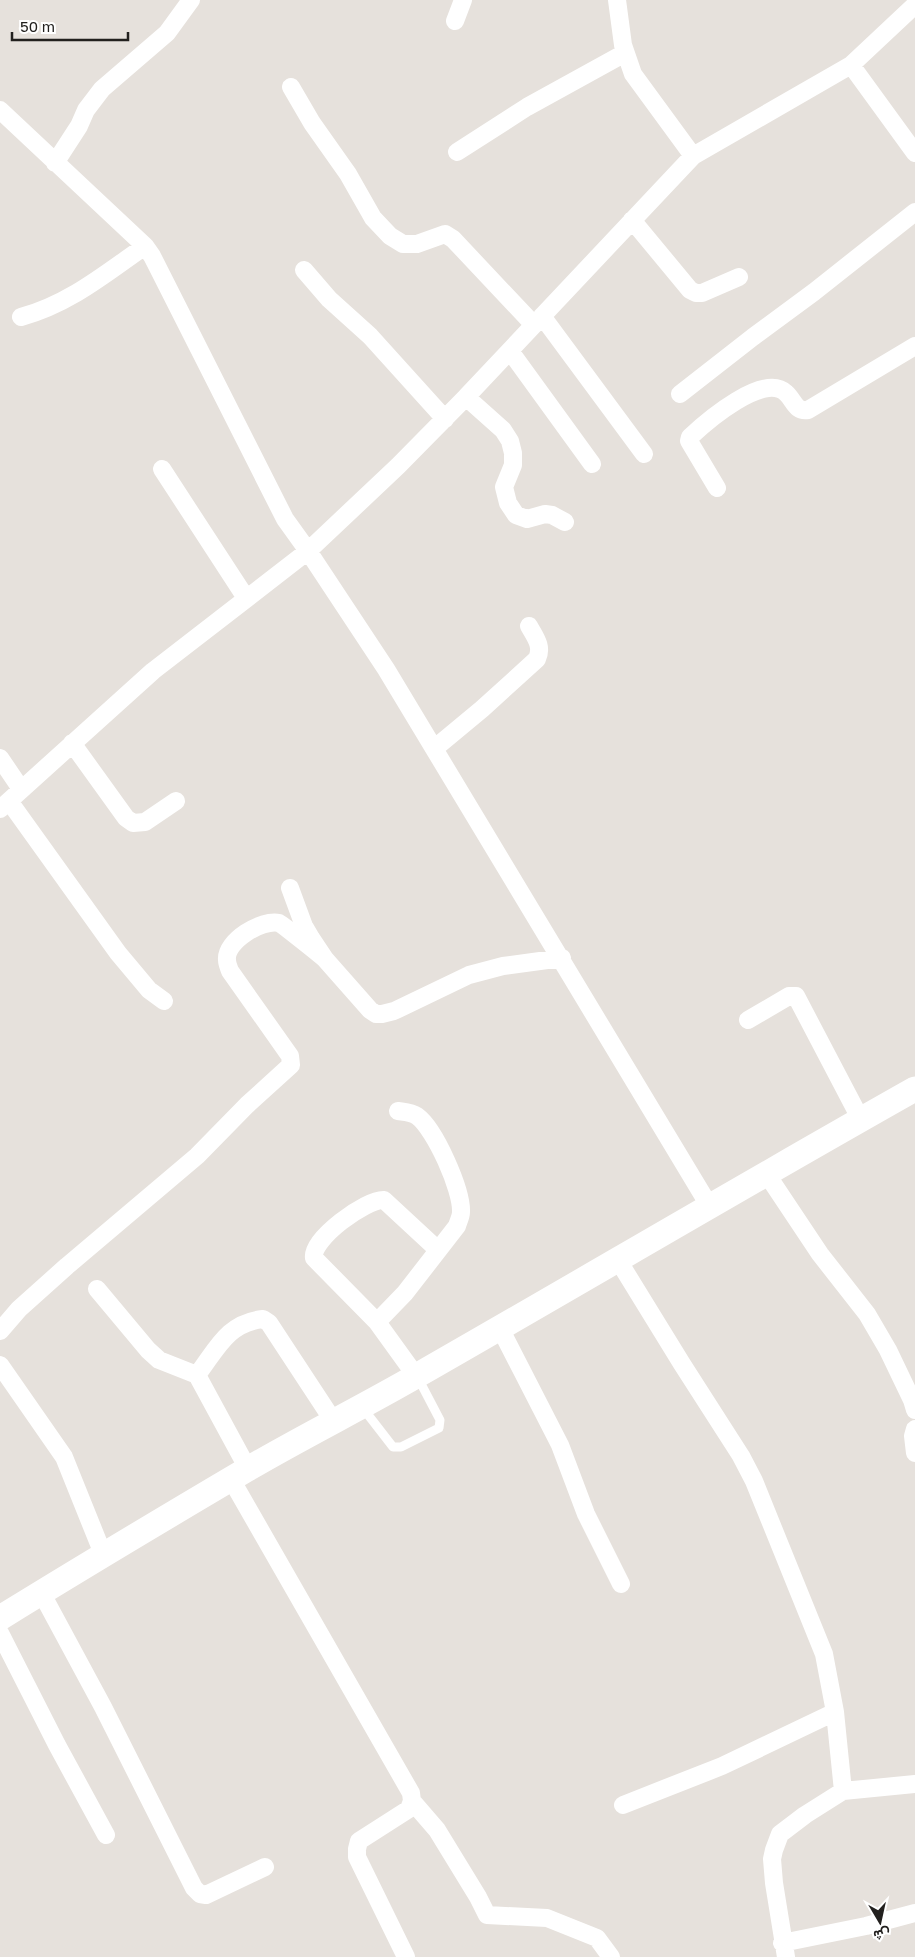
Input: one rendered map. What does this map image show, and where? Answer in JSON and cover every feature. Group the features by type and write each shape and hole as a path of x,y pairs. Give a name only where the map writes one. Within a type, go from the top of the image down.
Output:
{"main road":[{"path":"0,1618 103,1554 240,1474 362,1407 915,1089"}],"street":[{"path":"55,163 79,126 86,110 102,89 167,33 191,0"},
{"path":"455,20 463,0"},
{"path":"617,0 625,53 633,74 692,156"},
{"path":"10,800 153,671 308,551 466,397 692,156 850,65 915,5"},
{"path":"457,152 528,108 625,53"},
{"path":"850,65 915,153"},
{"path":"291,87 312,123 348,174 373,218 390,236 403,244 417,244 445,234 453,239 538,321 644,454"},
{"path":"0,110 145,246 163,276 285,519 381,661 435,748 710,1207"},
{"path":"680,394 915,212"},
{"path":"632,220 690,290 702,293 739,277"},
{"path":"22,317 45,311 63,302 145,246"},
{"path":"304,270 329,299 370,336 445,418"},
{"path":"717,488 689,441 690,437 715,415 758,390 768,387 778,387 786,393 797,408 802,411 808,410 915,346"},
{"path":"510,351 592,464"},
{"path":"466,397 503,430 510,441 513,465 504,487 508,503 516,516 527,519 545,514 552,515 565,522"},
{"path":"162,469 246,598"},
{"path":"435,748 482,709 536,659 539,653 539,644 529,626"},
{"path":"72,743 126,818 133,823 145,822 176,801"},
{"path":"0,758 10,800 118,953 142,982 164,1001"},
{"path":"290,888 304,926 325,959 370,1010 382,1014 394,1011 469,975 502,966 562,958"},
{"path":"0,1331 19,1310 67,1266 197,1156 246,1105 291,1065 290,1056 230,971 226,959 230,948 245,933 265,923 280,923 325,959"},
{"path":"748,1020 788,996 796,996 861,1120"},
{"path":"377,1322 405,1293 456,1226 461,1214 461,1203 452,1172 425,1124 410,1112 398,1111"},
{"path":"766,1173 820,1254 867,1314 888,1350 915,1410"},
{"path":"416,1376 377,1322 314,1258 315,1249 334,1226 375,1200 384,1200 438,1250"},
{"path":"618,1260 741,1456 754,1481 824,1654 835,1712 843,1791"},
{"path":"97,1289 148,1350 159,1360 197,1375 240,1474 407,1784 412,1801 437,1830 487,1915 547,1918 597,1938 611,1957"},
{"path":"197,1375 227,1334 234,1328 263,1319 269,1323 334,1422"},
{"path":"500,1328 560,1445 586,1514 621,1584"},
{"path":"0,1364 64,1457 103,1554"},
{"path":"915,1428 913,1436 915,1453"},
{"path":"41,1592 103,1707 194,1888 200,1894 206,1895 265,1867"},
{"path":"0,1633 57,1745 106,1835"},
{"path":"623,1805 722,1766 835,1712"},
{"path":"915,1784 843,1791 805,1815 780,1834 772,1859 784,1950 915,1913"},
{"path":"406,1957 357,1857 357,1849 359,1841 408,1809 412,1801"}],"lane":[{"path":"362,1407 393,1447 401,1447 438,1428 440,1420 416,1376"}]}
